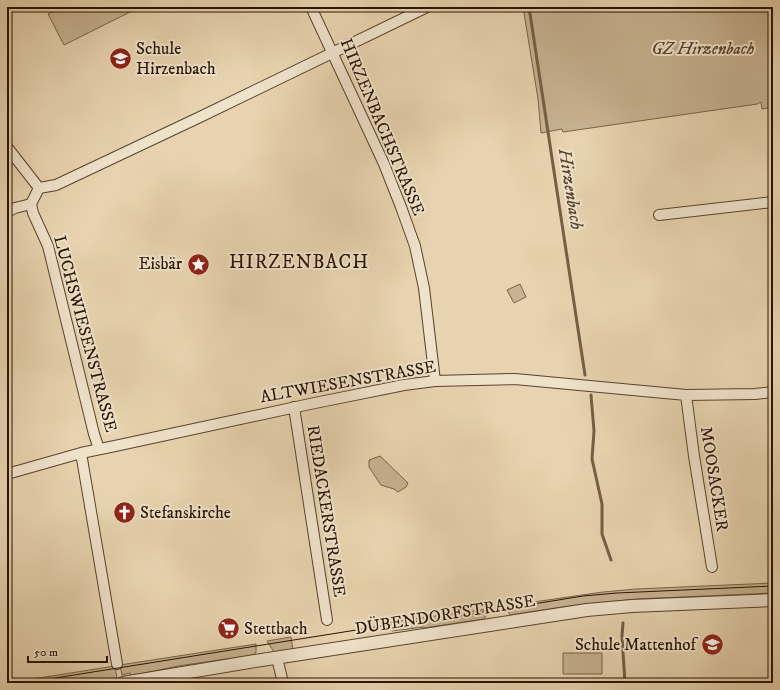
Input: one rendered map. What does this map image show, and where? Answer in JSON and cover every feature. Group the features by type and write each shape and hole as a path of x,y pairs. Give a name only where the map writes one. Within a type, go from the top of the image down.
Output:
{"street":[{"name":"HIRZENBACHSTRASSE","path":"311,7 390,176 415,246 424,288 435,381"},
{"path":"7,212 27,205 39,188 56,185 426,7"},
{"path":"7,148 39,188"},
{"path":"659,215 773,202"},
{"name":"LUCHSWIESENSTRASSE","path":"27,205 33,213 48,246 99,449"},
{"name":"ALTWIESENSTRASSE","path":"7,474 99,449 294,407 404,385 435,381 515,379 686,395 755,394 773,392"},
{"name":"MOOSACKER","path":"686,395 694,456 712,567"},
{"name":"RIEDACKERSTRASSE","path":"294,407 327,620"},
{"path":"81,453 117,664"},
{"name":"DÜBENDORFSTRASSE","path":"124,683 587,610 632,606 773,600"},
{"path":"276,658 283,683"}],"green space":[{"path":"62,7 132,7 134,10 64,45 48,14"},
{"name":"GZ Hirzenbach","path":"523,7 773,7 773,107 762,109 761,102 757,104 563,132 562,129 541,133 538,99"},
{"path":"520,284 526,297 514,303 507,290"},
{"path":"380,456 408,483 406,487 398,492 394,489 381,485 369,467 369,460"},
{"path":"773,583 773,593 637,599 569,606 510,615 506,606 603,592 636,589"},
{"path":"489,609 484,619 424,628 392,631 390,622"},
{"path":"291,637 293,650 274,652 267,641"},
{"path":"256,644 256,652 254,655 178,666 131,676 130,673 122,675 120,665"},
{"path":"563,653 602,653 602,674 563,674"},
{"path":"115,666 117,678 71,683 7,683"}],"waterway":[{"name":"Hirzenbach","path":"529,7 585,375"},
{"name":"Hirzenbach","path":"591,395 594,431 592,459 602,504 602,534 611,560"},
{"path":"623,623 622,636 625,683"}],"tram line":[{"path":"24,683 394,624 447,618 583,596 617,593 773,586"}],"place":[{"name":"Schule Hirzenbach","path":"121,59"},
{"name":"Eisbär","path":"198,264"},
{"name":"Stefanskirche","path":"125,513"},
{"name":"Stettbach","path":"228,629"},
{"name":"Schule Mattenhof","path":"712,645"}],"district":[{"name":"HIRZENBACH","path":"299,262"}]}
